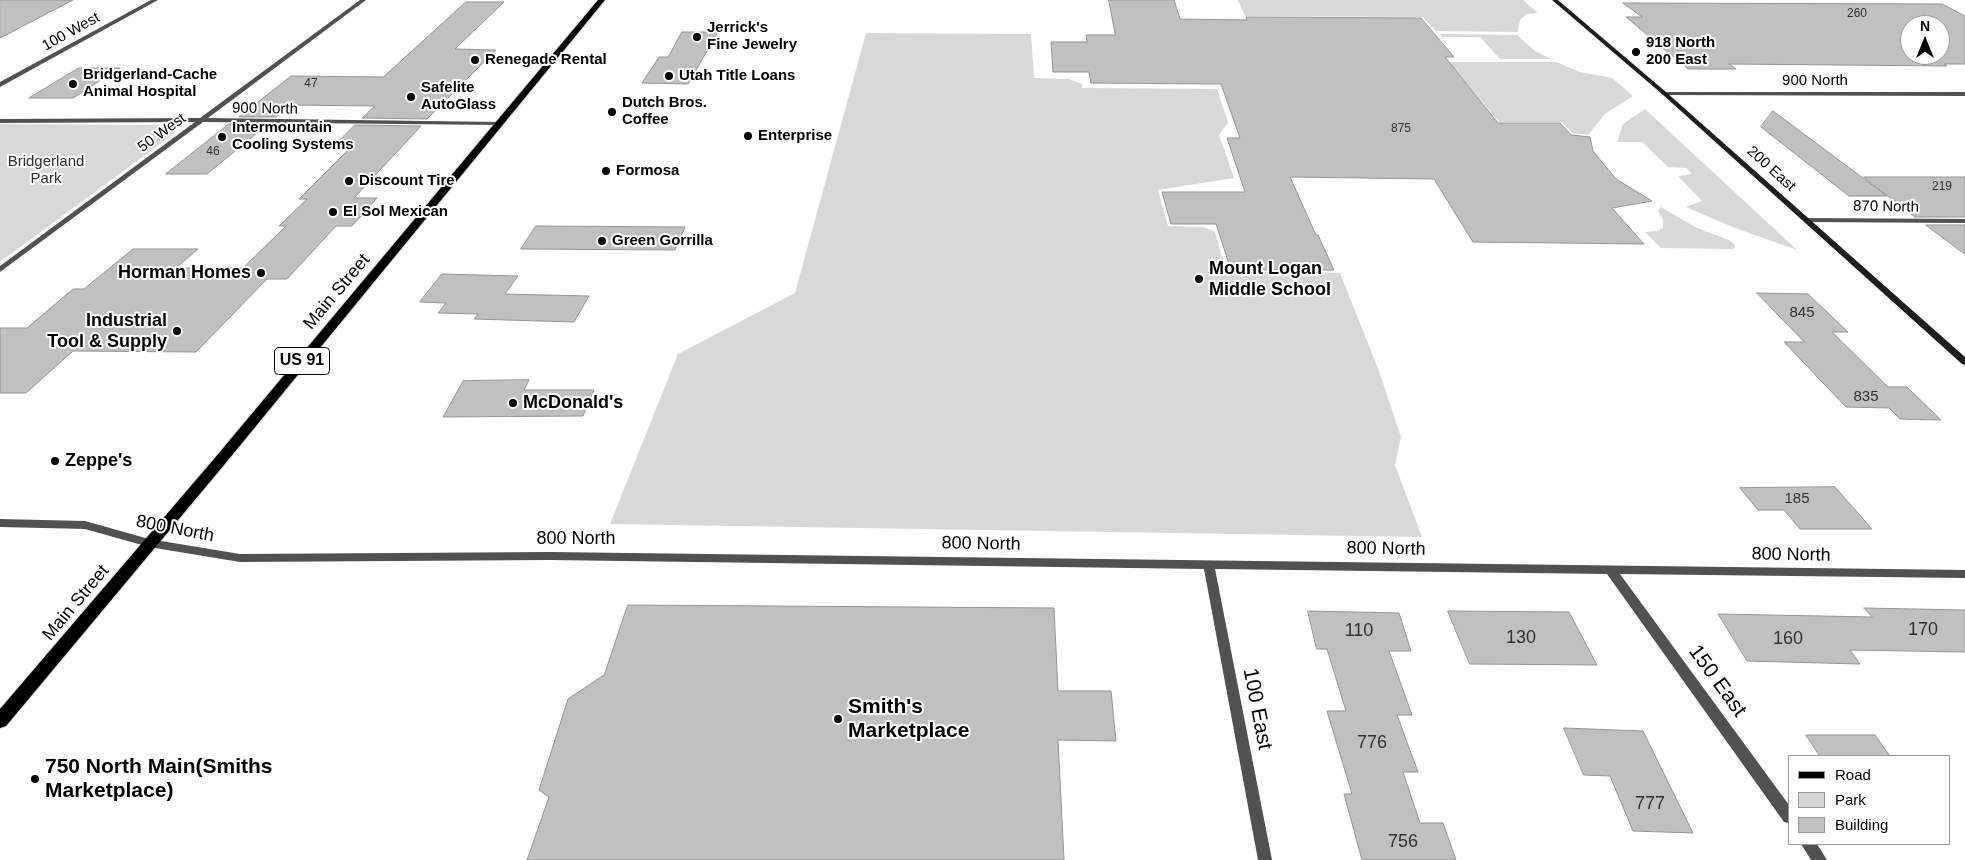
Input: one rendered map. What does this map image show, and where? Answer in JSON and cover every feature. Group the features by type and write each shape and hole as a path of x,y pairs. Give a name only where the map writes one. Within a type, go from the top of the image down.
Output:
{"main road":[{"name":"Main Street","path":"0,721 602,0"},
{"name":"200 East","path":"1555,0 1664,93 1965,362"}],"street":[{"name":"100 West","path":"0,86 155,0"},
{"name":"50 West","path":"0,270 363,0"},
{"name":"900 North","path":"1664,93 1965,94"},
{"name":"900 North","path":"0,121 202,120 499,124"},
{"name":"870 North","path":"1807,220 1965,221"},
{"name":"800 North","path":"0,523 85,525 149,543 240,558 550,556 1965,574"},
{"name":"100 East","path":"1209,565 1265,860"},
{"name":"150 East","path":"1611,570 1788,816"},
{"path":"1809,845 1820,860"}],"green space":[{"path":"1238,0 1523,0 1538,13 1527,14 1520,20 1518,32 1436,31 1423,17 1245,16"},
{"path":"866,33 1031,34 1034,78 1069,79 1082,84 1082,88 1217,89 1228,123 1219,135 1234,178 1158,190 1168,226 1203,227 1215,232 1226,271 1340,273 1379,371 1401,437 1395,465 1422,537 610,524 678,354 795,293"},
{"path":"1440,34 1517,35 1535,51 1551,59 1500,59 1480,37 1442,37"},
{"path":"1449,62 1556,62 1580,72 1612,78 1633,96 1605,114 1588,135 1573,133 1562,122 1499,122"},
{"path":"1645,109 1797,250 1735,228 1686,207 1702,201 1678,176 1692,174 1686,168 1668,167 1642,142 1617,142 1623,124"},
{"name":"Bridgerland Park","path":"0,124 158,125 174,128 175,133 0,262"},
{"path":"1661,207 1697,228 1729,240 1735,245 1734,249 1661,248 1645,232 1657,231 1663,228 1663,220 1658,211"}],"building":[{"path":"0,0 73,0 0,38"},
{"path":"1109,0 1174,0 1180,19 1247,20 1246,17 1421,18 1454,57 1445,57 1498,123 1560,123 1571,135 1590,137 1593,151 1616,179 1652,201 1612,208 1644,244 1473,242 1434,179 1290,177 1334,270 1231,270 1216,224 1171,224 1162,192 1245,192 1227,138 1240,138 1221,84 1091,83 1089,72 1053,72 1051,42 1087,42 1086,35 1115,35"},
{"path":"466,2 504,2 455,49 496,50 427,119 362,118 375,106 290,105 276,117 239,117 291,76 383,77"},
{"path":"1623,3 1942,4 1965,16 1965,64 1950,64 1950,15 1900,15 1900,65 1947,66 1729,64 1736,69 1688,69 1626,17 1642,17"},
{"path":"682,32 718,32 688,84 642,83 659,57 668,57"},
{"name":"Bridgerland-Cache Animal Hospital","path":"79,68 120,68 73,98 29,98"},
{"path":"1773,111 1887,196 1849,196 1761,127"},
{"path":"229,124 267,125 207,174 166,174"},
{"path":"355,125 421,126 354,198 377,198 352,226 336,226 287,279 267,279 196,352 73,351 26,393 0,393 0,328 27,328 73,289 84,289 133,249 198,249 176,268 243,268 286,226 279,226 307,199 299,199 350,148 332,148"},
{"path":"1864,177 1965,177 1965,217 1915,217"},
{"path":"1926,225 1965,225 1965,254"},
{"name":"Green Gorrilla","path":"536,226 685,227 675,250 521,249"},
{"path":"442,274 518,276 505,294 589,296 574,322 474,319 478,314 438,313 446,303 420,302"},
{"path":"1757,293 1808,294 1848,332 1832,332 1888,387 1907,387 1941,420 1900,419 1889,408 1846,407 1784,342 1804,342"},
{"path":"529,380 524,390 594,390 583,416 443,417 463,381"},
{"path":"1835,487 1872,529 1800,529 1784,510 1758,510 1740,488"},
{"name":"Smith's Marketplace","path":"628,605 1054,608 1058,691 1111,691 1116,741 1058,740 1064,860 527,860 549,797 539,790 568,699 604,675"},
{"path":"1864,608 1965,610 1965,652 1850,650 1860,664 1747,661 1718,614 1872,617"},
{"path":"1308,611 1399,613 1411,651 1389,651 1412,715 1397,715 1418,772 1403,772 1420,823 1443,823 1456,860 1362,860 1344,794 1352,794 1327,711 1346,711 1327,649 1317,649"},
{"path":"1448,611 1569,612 1597,665 1470,664"},
{"path":"1564,728 1643,731 1693,833 1633,831 1610,776 1584,775"},
{"path":"1806,735 1875,735 1889,755 1819,755"}],"place":[{"name":"Jerrick's Fine Jewelry","path":"697,37"},
{"name":"918 North 200 East","path":"1636,52"},
{"name":"Renegade Rental","path":"475,60"},
{"name":"Utah Title Loans","path":"669,76"},
{"name":"Bridgerland-Cache Animal Hospital","path":"73,84"},
{"name":"Safelite AutoGlass","path":"411,97"},
{"name":"Dutch Bros. Coffee","path":"612,112"},
{"name":"Enterprise","path":"748,136"},
{"name":"Intermountain Cooling Systems","path":"222,137"},
{"name":"Formosa","path":"606,171"},
{"name":"Discount Tire","path":"349,181"},
{"name":"El Sol Mexican","path":"333,212"},
{"name":"Green Gorrilla","path":"602,241"},
{"name":"Horman Homes","path":"261,273"},
{"name":"Mount Logan Middle School","path":"1199,279"},
{"name":"Industrial Tool & Supply","path":"177,331"},
{"name":"McDonald's","path":"513,403"},
{"name":"Zeppe's","path":"55,461"},
{"name":"Smith's Marketplace","path":"838,719"},
{"name":"750 North Main(Smiths Marketplace)","path":"35,779"}]}
